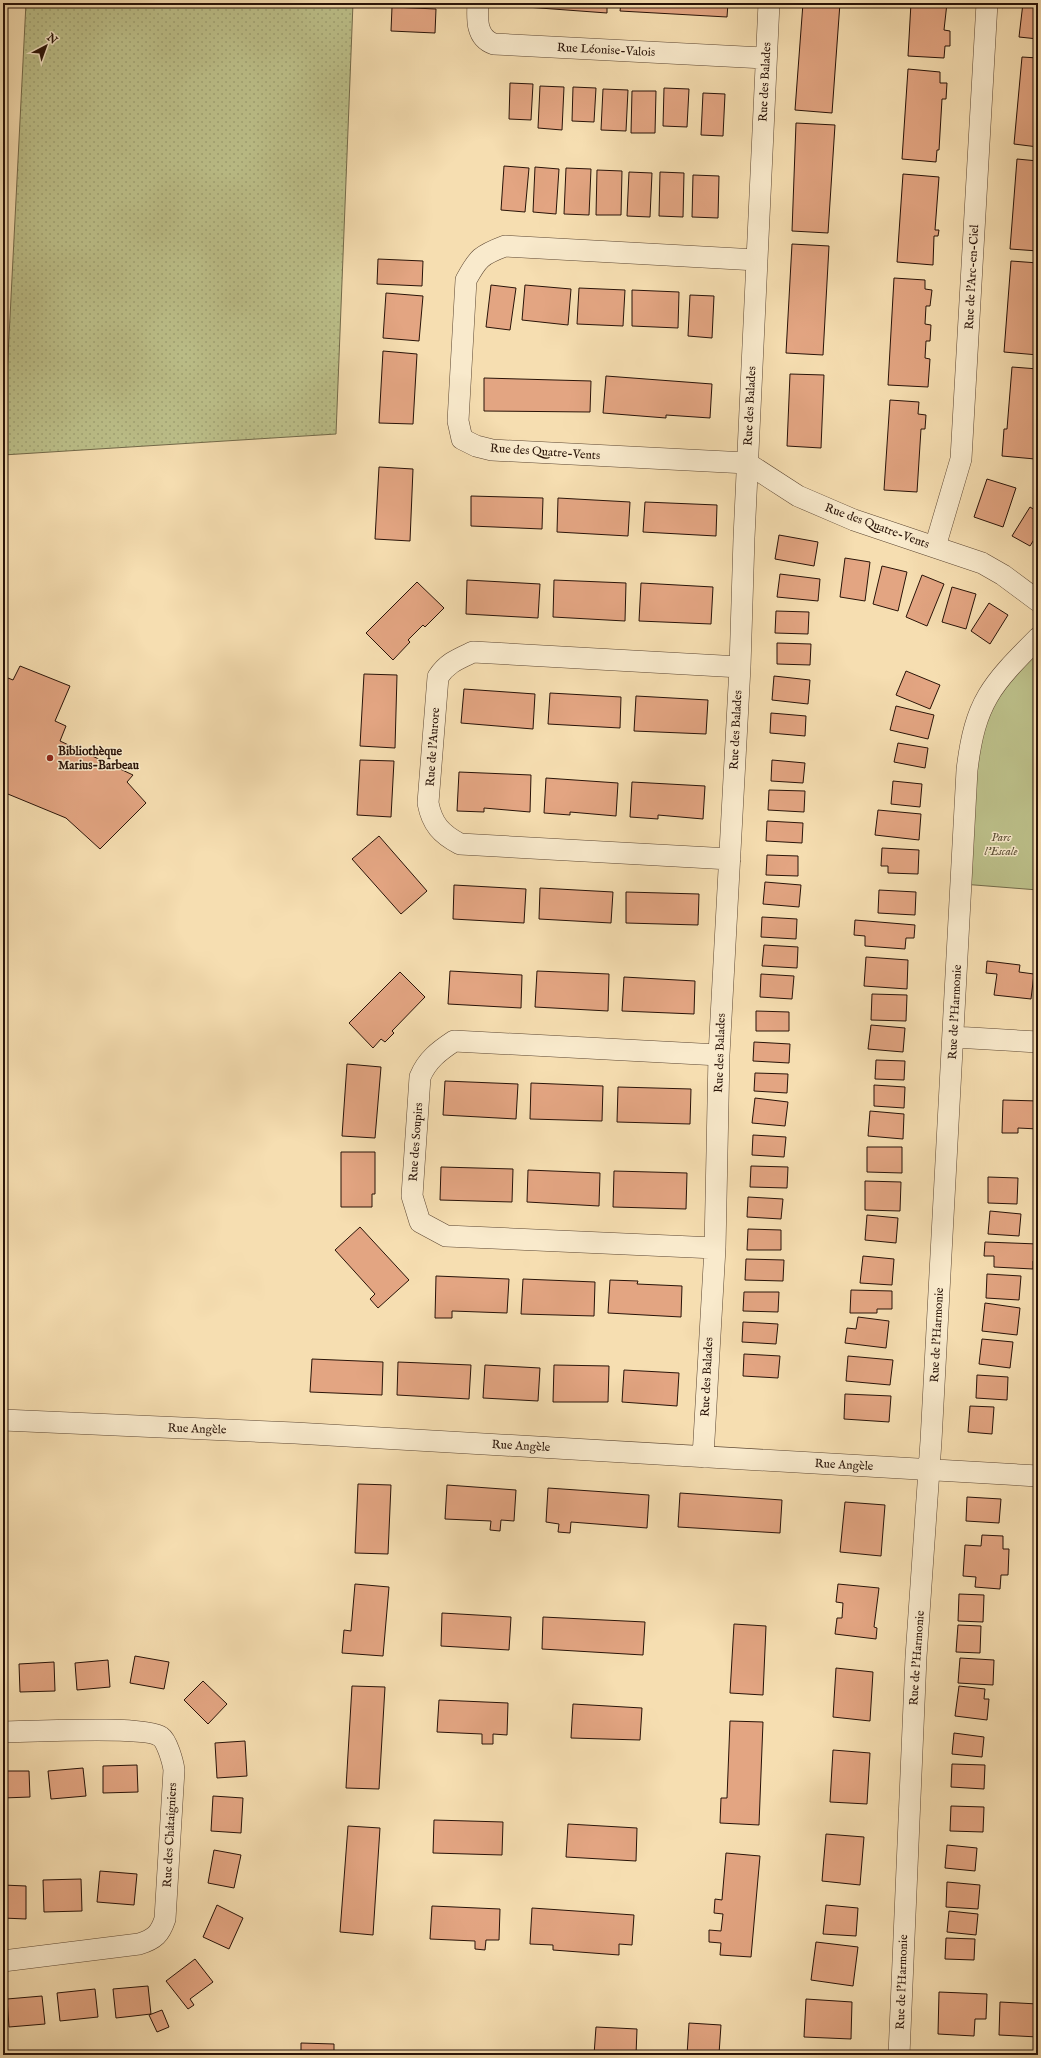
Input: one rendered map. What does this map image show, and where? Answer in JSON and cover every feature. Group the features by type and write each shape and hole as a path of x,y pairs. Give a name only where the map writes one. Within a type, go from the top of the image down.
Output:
{"street":[{"name":"Rue Léonise-Valois","path":"478,3 479,32 488,42 494,44 766,58"},
{"name":"Rue des Balades","path":"703,1456 715,1248 719,1055 740,667 747,463 769,3"},
{"name":"Rue de l'Arc-en-Ciel","path":"935,546 961,459 987,3"},
{"name":"Rue des Quatre-Vents","path":"757,260 505,246 485,254 474,264 466,280 458,421 462,439 476,446 492,450 747,463 798,496 854,520 935,546 982,564 1003,575 1038,601"},
{"name":"Rue de l'Harmonie","path":"899,2055 916,1657 930,1470 967,770 971,739 979,711 991,689 1005,671 1038,638"},
{"name":"Rue de l'Aurore","path":"730,859 460,844 444,836 431,816 428,803 438,677 445,667 453,660 473,652 740,667"},
{"path":"954,1037 1038,1042"},
{"name":"Rue des Soupirs","path":"715,1248 446,1236 420,1222 412,1196 420,1077 423,1069 436,1053 454,1041 719,1055"},
{"name":"Rue Angèle","path":"3,1420 295,1433 1038,1476"},
{"name":"Rue des Châtaigniers","path":"3,1732 131,1730 154,1733 162,1737 172,1759 174,1770 165,1919 161,1932 156,1937 139,1944 3,1961"}],"green space":[{"path":"26,3 353,3 336,434 3,455"},
{"name":"Parc l'Escale","path":"1038,638 1038,890 962,884 971,739"}],"building":[{"path":"499,3 607,3 607,13 499,5"},
{"path":"621,3 728,3 727,17 620,11"},
{"path":"803,3 840,3 832,113 795,110"},
{"path":"911,3 947,3 944,30 950,31 950,46 945,46 944,58 908,56"},
{"path":"1023,3 1038,3 1038,39 1019,37"},
{"path":"392,7 436,9 435,33 391,31"},
{"path":"1022,57 1038,58 1038,147 1014,144"},
{"path":"908,69 940,72 940,83 947,83 946,99 942,99 939,150 937,150 936,162 902,159"},
{"path":"510,83 533,84 531,120 509,119"},
{"path":"540,86 564,87 562,130 538,128"},
{"path":"573,87 596,88 594,122 572,121"},
{"path":"664,88 689,89 687,127 663,126"},
{"path":"603,89 628,90 626,131 601,130"},
{"path":"632,91 656,91 655,133 631,133"},
{"path":"703,93 725,94 723,136 701,135"},
{"path":"796,123 835,125 828,233 792,231"},
{"path":"1017,159 1038,161 1038,251 1010,249"},
{"path":"504,166 529,168 525,212 501,210"},
{"path":"535,167 559,169 556,214 533,212"},
{"path":"566,168 591,169 589,215 564,214"},
{"path":"597,170 622,171 621,215 596,215"},
{"path":"629,172 652,173 650,217 627,216"},
{"path":"660,172 684,173 683,217 659,216"},
{"path":"903,174 939,177 935,230 939,230 938,236 934,236 933,265 897,262"},
{"path":"693,175 719,176 718,218 692,217"},
{"path":"792,244 829,246 823,355 786,353"},
{"path":"378,259 423,261 422,286 377,284"},
{"path":"1011,261 1038,263 1038,355 1004,352"},
{"path":"894,278 925,280 925,289 932,290 930,306 926,306 925,324 931,325 930,341 926,341 925,358 930,359 928,387 888,385"},
{"path":"491,285 516,288 510,330 486,327"},
{"path":"525,285 571,289 568,325 522,320"},
{"path":"579,288 625,290 623,326 577,324"},
{"path":"632,290 679,292 678,328 632,326"},
{"path":"386,293 423,296 419,341 383,338"},
{"path":"690,295 714,296 712,338 688,336"},
{"path":"383,351 417,354 413,424 379,423"},
{"path":"1012,367 1038,369 1038,425 1035,459 1002,456 1004,429 1007,429"},
{"path":"790,374 824,375 821,448 787,446"},
{"path":"606,376 712,384 710,418 666,415 666,418 603,413"},
{"path":"484,378 591,381 590,412 484,411"},
{"path":"890,400 919,402 918,414 926,415 925,429 921,429 917,492 884,490"},
{"path":"379,467 413,469 410,541 375,539"},
{"path":"987,479 1016,488 1003,527 974,517"},
{"path":"471,496 543,498 542,529 471,526"},
{"path":"558,498 630,502 628,536 557,532"},
{"path":"645,502 717,505 716,536 643,532"},
{"path":"1030,507 1038,512 1038,533 1030,546 1012,536"},
{"path":"779,535 818,542 814,566 775,559"},
{"path":"845,558 870,562 865,601 840,597"},
{"path":"882,566 907,572 898,611 873,604"},
{"path":"780,574 820,579 818,601 777,597"},
{"path":"922,575 944,584 927,626 906,617"},
{"path":"467,580 540,584 538,618 466,614"},
{"path":"554,580 626,583 625,621 553,617"},
{"path":"417,582 444,608 425,627 423,625 408,640 410,642 393,660 366,633"},
{"path":"641,583 713,587 711,624 639,621"},
{"path":"952,587 976,594 966,629 942,622"},
{"path":"989,603 1008,615 990,644 971,631"},
{"path":"776,611 809,612 808,634 775,633"},
{"path":"777,643 811,644 810,665 777,664"},
{"name":"Bibliothèque Marius-Barbeau","path":"20,666 70,686 55,721 66,726 60,741 133,775 127,782 146,803 100,849 66,818 3,792 3,676 13,680"},
{"path":"906,671 940,685 930,709 896,695"},
{"path":"364,674 397,675 395,748 360,746"},
{"path":"774,676 810,680 808,704 772,700"},
{"path":"464,689 535,694 533,729 461,723"},
{"path":"550,693 621,697 620,728 548,724"},
{"path":"636,696 708,700 706,734 634,731"},
{"path":"896,706 934,715 928,739 890,730"},
{"path":"771,713 806,716 805,736 770,733"},
{"path":"898,743 928,748 925,768 894,762"},
{"path":"360,760 394,761 391,817 357,815"},
{"path":"772,760 805,763 803,783 771,781"},
{"path":"459,772 531,775 530,812 484,808 484,812 457,811"},
{"path":"546,778 618,783 616,816 570,812 570,815 544,813"},
{"path":"893,781 922,784 920,807 891,804"},
{"path":"632,782 705,786 703,819 658,815 658,819 630,817"},
{"path":"769,790 805,791 804,812 768,810"},
{"path":"878,810 921,814 919,840 875,835"},
{"path":"767,821 803,823 802,843 766,841"},
{"path":"379,836 427,891 401,914 352,859"},
{"path":"882,848 919,850 918,874 888,873 888,866 881,866"},
{"path":"767,855 798,856 798,876 766,875"},
{"path":"765,882 801,885 799,907 763,904"},
{"path":"454,885 526,889 524,923 453,919"},
{"path":"540,888 613,892 611,923 539,919"},
{"path":"879,890 916,892 915,915 878,913"},
{"path":"626,892 699,894 698,925 626,923"},
{"path":"762,917 797,919 796,939 761,937"},
{"path":"855,920 915,925 914,938 906,938 905,949 865,946 865,936 854,935"},
{"path":"764,945 798,947 797,968 762,966"},
{"path":"866,957 908,960 907,989 864,986"},
{"path":"987,961 1020,965 1019,972 1034,974 1031,999 994,995 997,974 986,973"},
{"path":"450,971 522,975 521,1008 448,1004"},
{"path":"537,971 609,974 608,1011 535,1007"},
{"path":"400,972 425,997 392,1031 394,1033 385,1042 381,1039 373,1048 349,1023"},
{"path":"761,974 794,976 792,999 760,997"},
{"path":"624,977 695,981 694,1014 622,1011"},
{"path":"872,994 907,995 906,1021 871,1020"},
{"path":"756,1011 789,1012 789,1031 756,1031"},
{"path":"871,1025 905,1028 903,1052 868,1049"},
{"path":"754,1042 790,1044 789,1063 753,1061"},
{"path":"876,1060 905,1061 904,1080 875,1079"},
{"path":"347,1064 381,1067 375,1138 342,1136"},
{"path":"755,1073 788,1074 787,1093 754,1091"},
{"path":"445,1081 518,1084 516,1119 443,1115"},
{"path":"531,1083 603,1086 602,1121 530,1119"},
{"path":"874,1085 905,1087 904,1108 874,1106"},
{"path":"618,1087 691,1089 690,1124 617,1122"},
{"path":"755,1098 788,1102 785,1126 752,1123"},
{"path":"1003,1100 1038,1101 1038,1129 1018,1128 1018,1133 1002,1133"},
{"path":"870,1111 904,1114 903,1139 868,1136"},
{"path":"753,1135 786,1137 784,1157 752,1155"},
{"path":"867,1147 902,1147 902,1173 867,1172"},
{"path":"341,1152 375,1152 375,1194 372,1194 372,1207 341,1207"},
{"path":"751,1166 788,1167 787,1188 750,1187"},
{"path":"441,1167 513,1169 512,1202 440,1200"},
{"path":"528,1170 600,1173 599,1206 527,1202"},
{"path":"614,1171 687,1173 686,1209 613,1207"},
{"path":"988,1177 1018,1178 1017,1204 988,1203"},
{"path":"865,1181 901,1182 900,1211 865,1210"},
{"path":"748,1197 783,1199 781,1219 747,1217"},
{"path":"990,1211 1021,1214 1019,1236 988,1234"},
{"path":"867,1215 898,1218 896,1243 865,1240"},
{"path":"360,1227 409,1280 378,1308 370,1299 375,1294 335,1250"},
{"path":"748,1229 781,1230 781,1250 747,1250"},
{"path":"985,1242 1038,1244 1038,1261 1033,1261 1033,1269 994,1267 994,1256 984,1256"},
{"path":"863,1256 894,1259 892,1285 860,1283"},
{"path":"746,1259 784,1260 783,1281 745,1280"},
{"path":"987,1274 1021,1276 1019,1300 986,1298"},
{"path":"436,1276 509,1279 507,1313 452,1311 452,1318 435,1318"},
{"path":"523,1279 595,1282 594,1316 521,1314"},
{"path":"610,1280 638,1281 637,1284 682,1286 681,1317 608,1313"},
{"path":"851,1290 892,1291 892,1309 877,1309 877,1313 850,1313"},
{"path":"744,1292 779,1292 778,1312 743,1311"},
{"path":"985,1303 1020,1308 1017,1335 982,1331"},
{"path":"858,1317 889,1321 886,1348 845,1343 847,1328 856,1329"},
{"path":"743,1322 778,1324 776,1344 742,1342"},
{"path":"982,1339 1013,1342 1010,1368 979,1364"},
{"path":"744,1354 780,1356 778,1378 743,1376"},
{"path":"848,1356 893,1360 890,1385 846,1381"},
{"path":"312,1359 383,1362 382,1395 310,1392"},
{"path":"398,1362 471,1365 469,1399 397,1395"},
{"path":"485,1365 540,1368 538,1401 483,1398"},
{"path":"554,1365 609,1366 608,1402 553,1402"},
{"path":"624,1370 679,1373 677,1406 622,1402"},
{"path":"977,1375 1008,1377 1007,1400 976,1398"},
{"path":"845,1394 891,1396 889,1422 844,1419"},
{"path":"970,1406 994,1407 992,1434 968,1432"},
{"path":"358,1484 391,1485 388,1554 355,1553"},
{"path":"447,1485 516,1490 514,1521 501,1520 500,1531 490,1530 491,1521 445,1519"},
{"path":"548,1488 649,1495 647,1528 571,1522 570,1533 558,1532 559,1524 546,1522"},
{"path":"680,1493 782,1500 780,1533 678,1527"},
{"path":"967,1497 1001,1499 999,1523 966,1521"},
{"path":"845,1502 885,1505 881,1556 840,1552"},
{"path":"982,1535 1003,1536 1003,1549 1009,1549 1008,1575 1001,1575 1000,1589 975,1587 976,1577 963,1576 965,1545 981,1546"},
{"path":"355,1584 389,1587 383,1656 342,1653 344,1630 351,1631"},
{"path":"838,1584 879,1588 874,1627 877,1628 876,1639 835,1634 837,1618 842,1618 843,1603 836,1602"},
{"path":"959,1594 984,1595 983,1622 958,1621"},
{"path":"442,1613 511,1617 509,1650 441,1646"},
{"path":"543,1617 645,1622 643,1655 542,1649"},
{"path":"734,1624 766,1626 763,1695 730,1693"},
{"path":"958,1625 981,1626 980,1653 956,1652"},
{"path":"135,1656 169,1662 164,1689 130,1683"},
{"path":"960,1658 994,1660 993,1685 958,1683"},
{"path":"108,1660 110,1687 77,1690 75,1663"},
{"path":"54,1662 55,1691 20,1692 19,1664"},
{"path":"836,1668 873,1672 870,1721 833,1717"},
{"path":"203,1681 227,1704 208,1724 184,1700"},
{"path":"352,1686 385,1687 379,1789 346,1788"},
{"path":"959,1686 985,1689 984,1699 989,1699 987,1720 955,1716"},
{"path":"439,1700 508,1703 507,1735 493,1734 493,1744 482,1744 482,1734 437,1732"},
{"path":"573,1704 642,1708 640,1740 571,1738"},
{"path":"730,1721 763,1722 759,1825 720,1823 721,1798 727,1798"},
{"path":"954,1733 984,1737 982,1757 952,1754"},
{"path":"245,1741 247,1776 217,1778 215,1743"},
{"path":"833,1750 870,1753 867,1804 830,1802"},
{"path":"952,1764 985,1765 984,1789 951,1787"},
{"path":"137,1765 138,1792 103,1793 103,1766"},
{"path":"83,1768 86,1796 51,1799 48,1771"},
{"path":"3,1771 29,1771 30,1797 3,1798"},
{"path":"213,1796 243,1798 241,1833 211,1831"},
{"path":"951,1806 984,1807 983,1832 950,1831"},
{"path":"434,1820 503,1822 502,1855 433,1853"},
{"path":"568,1824 637,1828 636,1861 566,1857"},
{"path":"348,1826 380,1828 373,1935 340,1932"},
{"path":"826,1834 864,1837 860,1885 822,1881"},
{"path":"947,1845 977,1848 975,1871 945,1868"},
{"path":"214,1850 241,1855 234,1888 208,1883"},
{"path":"726,1853 760,1856 751,1957 720,1955 721,1943 709,1942 709,1930 721,1931 723,1914 714,1913 715,1899 722,1900"},
{"path":"100,1871 137,1874 134,1905 97,1902"},
{"path":"81,1879 82,1911 44,1912 43,1880"},
{"path":"947,1882 980,1885 978,1909 946,1907"},
{"path":"3,1885 26,1886 26,1919 3,1918"},
{"path":"217,1905 243,1918 229,1949 203,1937"},
{"path":"826,1905 858,1908 856,1936 823,1934"},
{"path":"432,1906 500,1909 499,1940 486,1940 485,1950 475,1949 475,1941 430,1939"},
{"path":"532,1908 634,1915 632,1945 619,1944 619,1955 553,1950 553,1945 530,1944"},
{"path":"949,1911 978,1914 976,1935 947,1932"},
{"path":"946,1938 975,1939 974,1960 945,1959"},
{"path":"816,1942 858,1947 853,1986 811,1980"},
{"path":"195,1959 213,1982 190,1999 194,2005 188,2009 166,1981"},
{"path":"148,1986 151,2014 116,2018 113,1989"},
{"path":"95,1989 98,2017 60,2021 57,1993"},
{"path":"939,1992 987,1994 986,2019 975,2019 974,2036 938,2034"},
{"path":"42,1996 45,2024 9,2027 7,1999"},
{"path":"806,1999 852,2002 851,2039 804,2037"},
{"path":"1000,2002 1038,2004 1038,2037 999,2035"},
{"path":"162,2010 169,2027 157,2032 149,2015"},
{"path":"689,2023 721,2025 719,2054 722,2055 687,2055"},
{"path":"596,2027 637,2029 636,2055 594,2055"},
{"path":"301,2043 334,2044 334,2055 301,2055"}],"place":[{"name":"Bibliothèque Marius-Barbeau","path":"50,758"}]}
